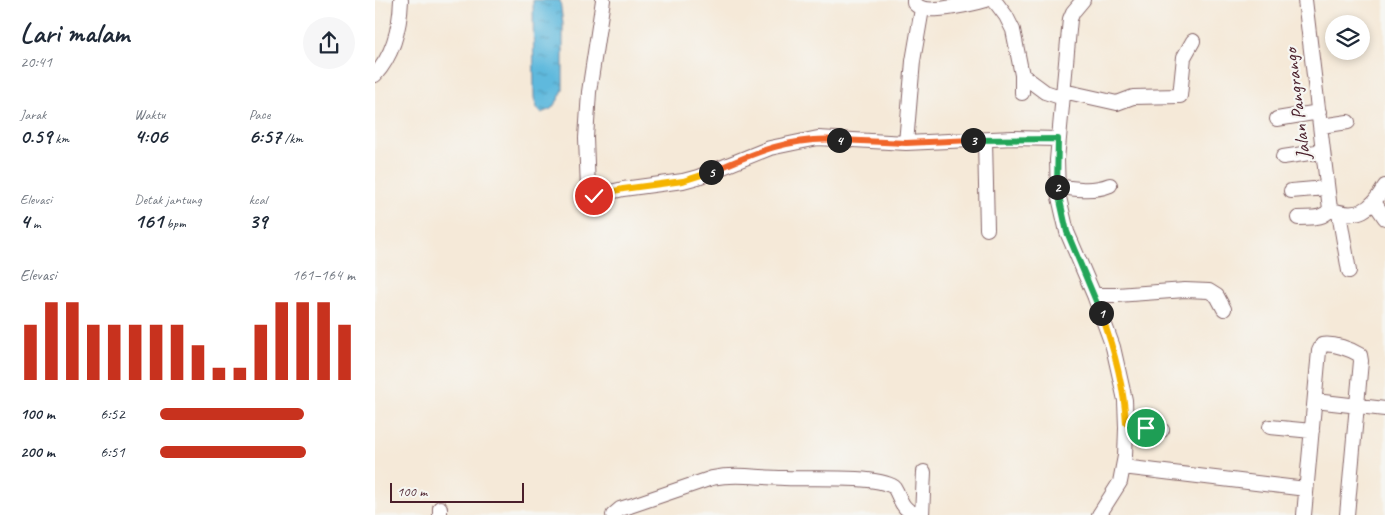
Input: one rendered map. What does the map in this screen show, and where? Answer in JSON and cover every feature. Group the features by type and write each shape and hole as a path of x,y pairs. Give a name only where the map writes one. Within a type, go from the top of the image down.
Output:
{"street":[{"path":"375,74 385,63 393,46 401,0"},
{"path":"603,0 589,92 586,138 589,189 590,193 594,196 623,189 683,181 698,177 770,148 819,138 906,143 1058,139"},
{"path":"906,143 918,4 965,5 986,0"},
{"path":"993,0 1006,16 1013,30 1022,75 1021,93"},
{"path":"1083,0 1070,19 1058,139 1057,186 1067,232 1094,295 1113,347 1125,400 1126,423 1123,467 1120,482 1103,514"},
{"name":"Jalan Pangrango","path":"1305,0 1320,119 1326,188 1349,271"},
{"path":"1022,75 1045,92 1117,103 1133,97 1180,96 1185,57 1193,41"},
{"path":"1277,119 1320,119 1348,122"},
{"path":"985,140 987,229"},
{"path":"1283,157 1323,151"},
{"path":"1057,186 1074,189 1098,189 1110,185"},
{"path":"1298,218 1321,217 1332,208 1361,213 1374,202 1385,186"},
{"path":"1291,191 1326,188"},
{"path":"1374,202 1385,218"},
{"path":"1094,295 1185,290 1209,291 1217,296 1224,309"},
{"path":"1304,515 1319,351 1322,345 1329,343 1354,351 1360,355 1361,364 1347,515"},
{"path":"1315,401 1385,409"},
{"path":"1126,423 1162,430"},
{"path":"1270,427 1312,431"},
{"path":"1123,467 1306,489"},
{"path":"922,515 924,472"},
{"path":"613,515 630,506 712,478 726,476 833,478 885,483 894,487 901,504 910,514"}],"water":[{"path":"533,0 560,0 563,24 563,90 551,109 541,113 537,108 534,98"}],"route":[{"path":"594,196 623,189 683,181 698,177 770,148 819,138 906,143 1013,138 1058,139 1057,186 1067,232 1094,295 1113,347 1125,400 1126,423 1146,428"}]}
